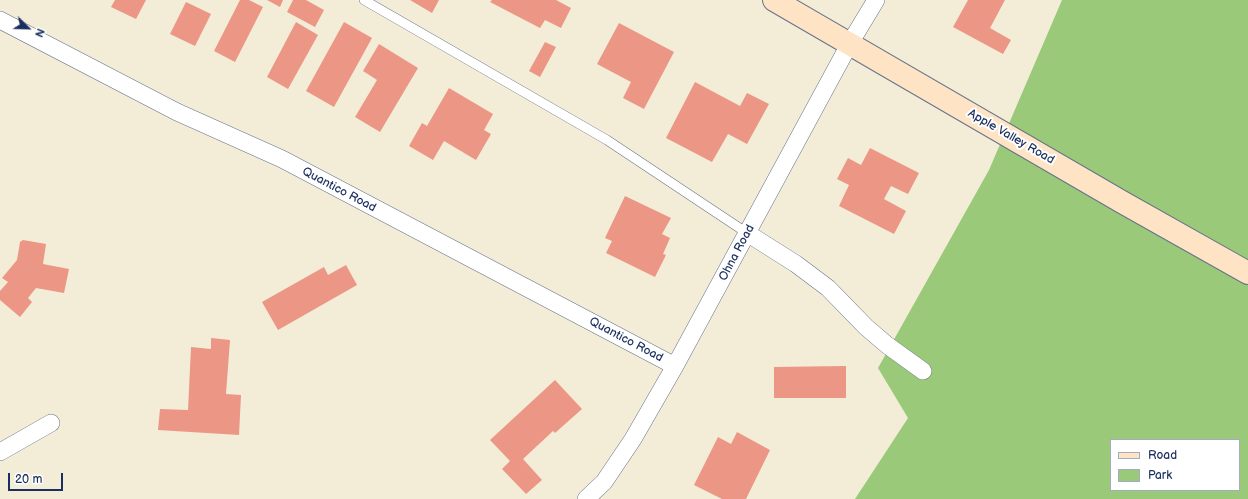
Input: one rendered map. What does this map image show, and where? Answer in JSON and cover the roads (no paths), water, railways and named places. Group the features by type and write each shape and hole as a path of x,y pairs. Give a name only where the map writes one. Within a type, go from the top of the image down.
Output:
{"street":[{"name":"Apple Valley Road","path":"774,0 1122,202 1248,273"},
{"name":"Ohna Road","path":"586,499 608,476 633,439 675,366 850,43 876,0"},
{"name":"Quantico Road","path":"0,20 177,112 282,159 675,366"},
{"path":"747,233 796,264 828,288 866,327 923,371"},
{"path":"0,452 51,423"}],"lane":[{"path":"364,0 607,140 747,233"}]}
